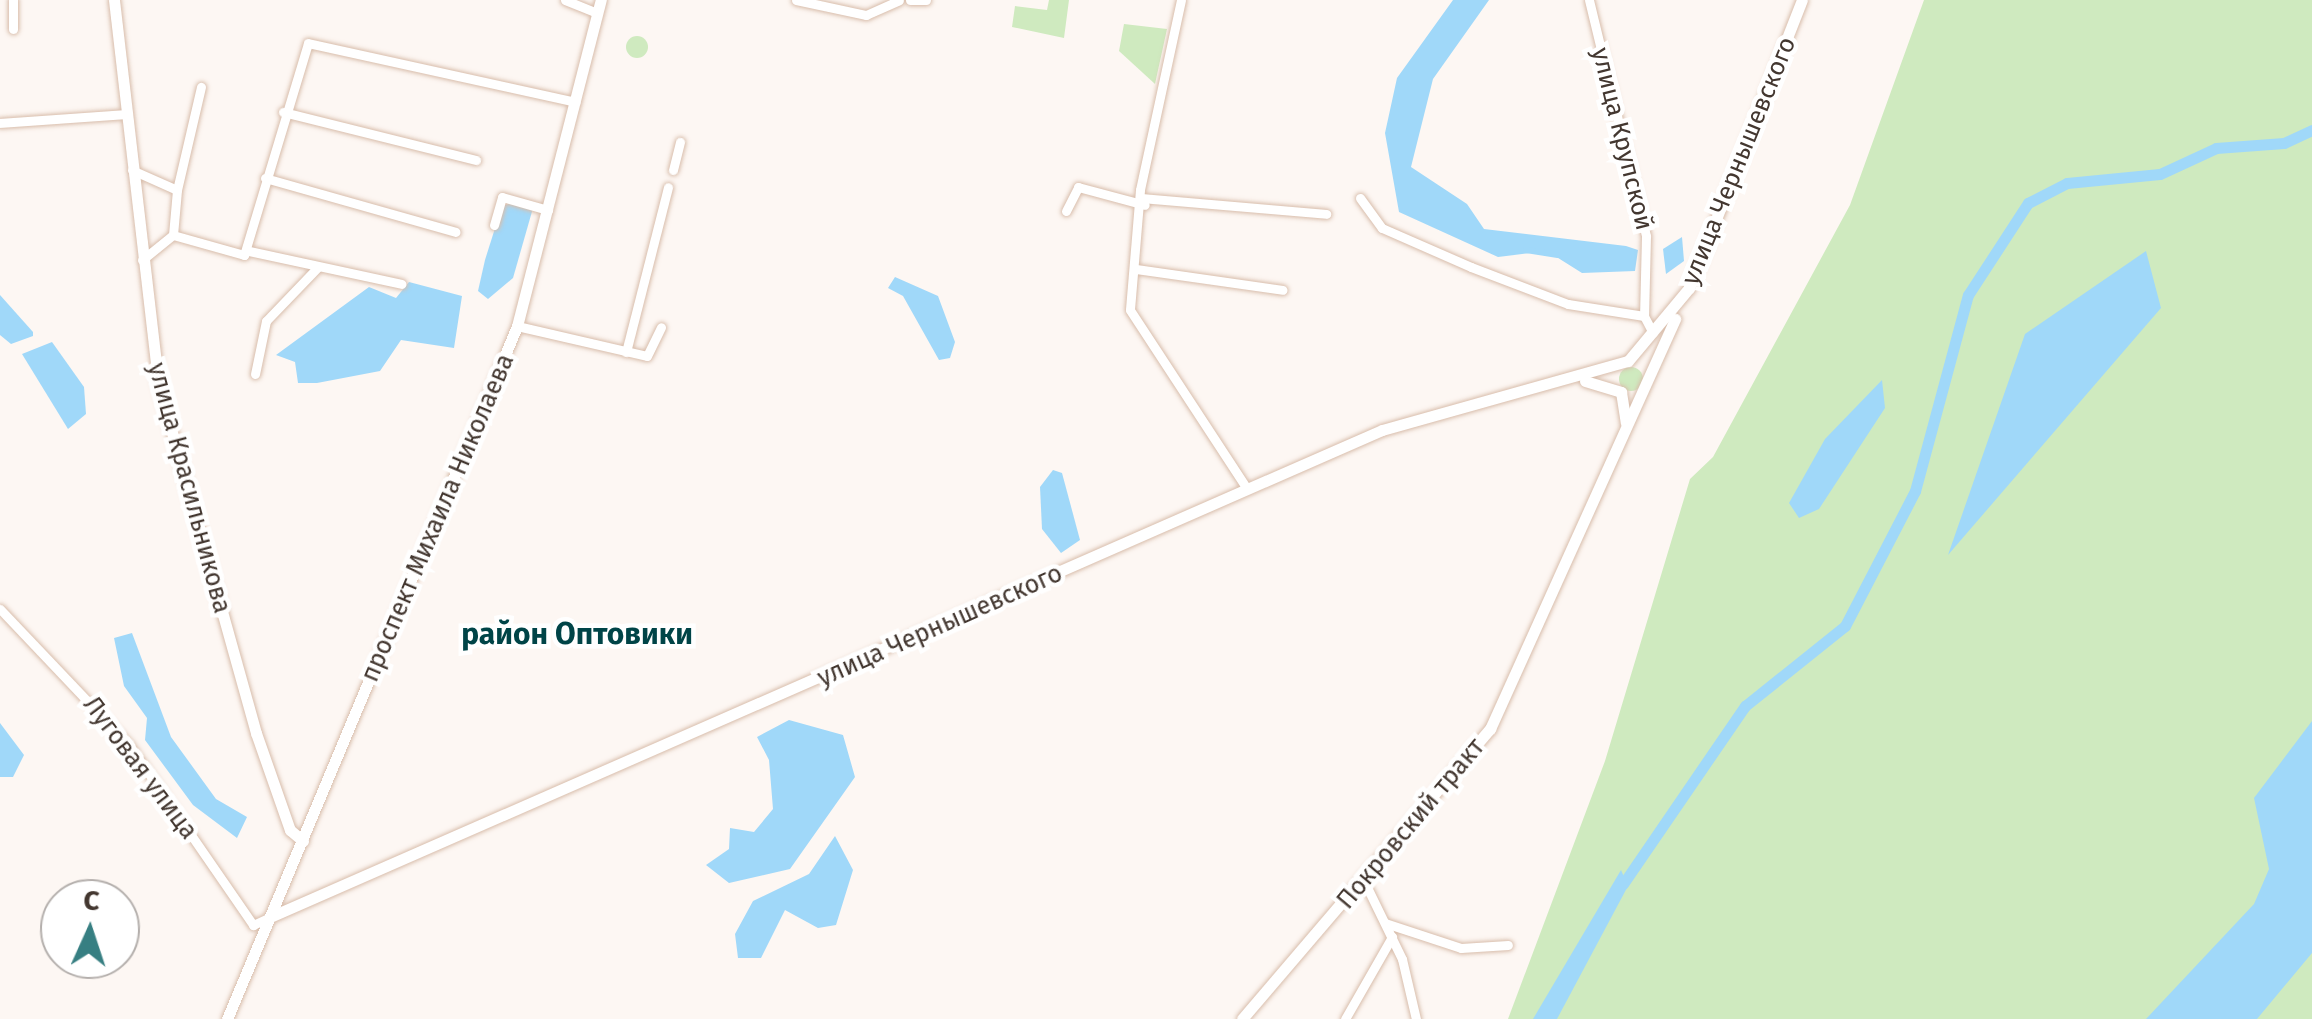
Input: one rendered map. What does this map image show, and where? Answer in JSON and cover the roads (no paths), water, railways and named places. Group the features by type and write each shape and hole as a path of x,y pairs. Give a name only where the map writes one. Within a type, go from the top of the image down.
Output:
{"main road":[{"name":"улица Красильникова","path":"114,0 142,260 162,396 256,733 290,830 302,841"},
{"name":"улица Чернышевского","path":"270,918 1407,421 1581,381 1624,363 1677,310 1802,0"},
{"name":"проспект Михаила Николаева","path":"227,1019 518,326 600,6"},
{"name":"Покровский тракт","path":"1242,1019 1464,764 1511,694 1677,310"},
{"path":"1581,381 1620,391 1646,385 1644,366 1624,363 1620,391 1626,423"}],"street":[{"path":"13,0 14,30"},
{"path":"565,0 600,6"},
{"path":"796,0 878,10 900,0"},
{"path":"878,10 886,0"},
{"path":"910,0 926,0"},
{"path":"1181,0 1143,202 1130,310 1246,489"},
{"name":"улица Крупской","path":"1589,0 1646,236 1644,316 1654,336"},
{"path":"249,251 283,112 308,43 576,102"},
{"path":"142,260 173,235 177,190 201,86"},
{"path":"283,112 476,160"},
{"path":"0,123 126,114"},
{"path":"673,170 680,142"},
{"path":"132,170 177,190"},
{"path":"266,178 456,232"},
{"path":"626,352 668,187"},
{"path":"1066,211 1078,187 1143,202 1326,214"},
{"path":"494,224 502,197 548,210"},
{"path":"1360,198 1382,228 1472,267 1568,304 1644,316"},
{"path":"173,235 400,284"},
{"path":"255,374 266,321 318,266"},
{"path":"1136,270 1283,290"},
{"path":"518,326 652,356 661,327"},
{"name":"Луговая улица","path":"0,609 129,745 252,925 270,918"},
{"path":"1364,881 1392,937 1416,1019"},
{"path":"1385,923 1461,948 1508,945"},
{"path":"1344,1019 1392,937"}],"water":[{"path":"1453,0 1489,0 1433,79 1411,167 1467,204 1484,229 1626,246 1638,250 1635,271 1582,273 1547,251 1498,257 1399,212 1385,133 1397,78"},
{"path":"517,202 533,208 513,278 488,299 478,291 485,260 502,206"},
{"path":"1682,237 1684,261 1666,274 1663,249"},
{"path":"2146,251 2161,308 1948,555 2025,334"},
{"path":"895,277 938,296 955,342 950,358 939,360 903,296 888,288"},
{"path":"409,282 462,296 454,348 401,340 380,371 317,383 298,383 295,362 276,355 369,287 396,298"},
{"path":"0,295 33,336 11,344 0,335"},
{"path":"52,342 84,387 86,414 68,429 22,354"},
{"path":"1882,380 1885,408 1819,509 1799,518 1789,503 1825,439"},
{"path":"1053,470 1062,473 1080,540 1061,553 1042,529 1040,487"},
{"path":"132,633 171,737 216,799 247,817 237,838 193,805 145,740 147,718 124,686 114,638"},
{"path":"789,720 843,735 855,777 790,869 729,883 706,865 729,849 730,828 754,832 773,809 769,760 757,737"},
{"path":"2312,721 2312,953 2257,1019 2146,1019 2254,904 2269,869 2254,798"},
{"path":"0,723 24,755 13,777 0,777"},
{"path":"835,836 853,870 836,925 818,928 785,910 761,958 738,958 735,934 753,901 809,874"},
{"path":"1621,870 1628,886 1557,1019 1533,1019"}],"waterway":[{"path":"1623,884 1745,706 1845,626 1915,491 1968,295 2028,203 2067,183 2160,174 2216,148 2284,143 2312,130"},
{"path":"1526,250 1558,255"}],"district":[{"name":"район Оптовики","path":"577,634"}]}
